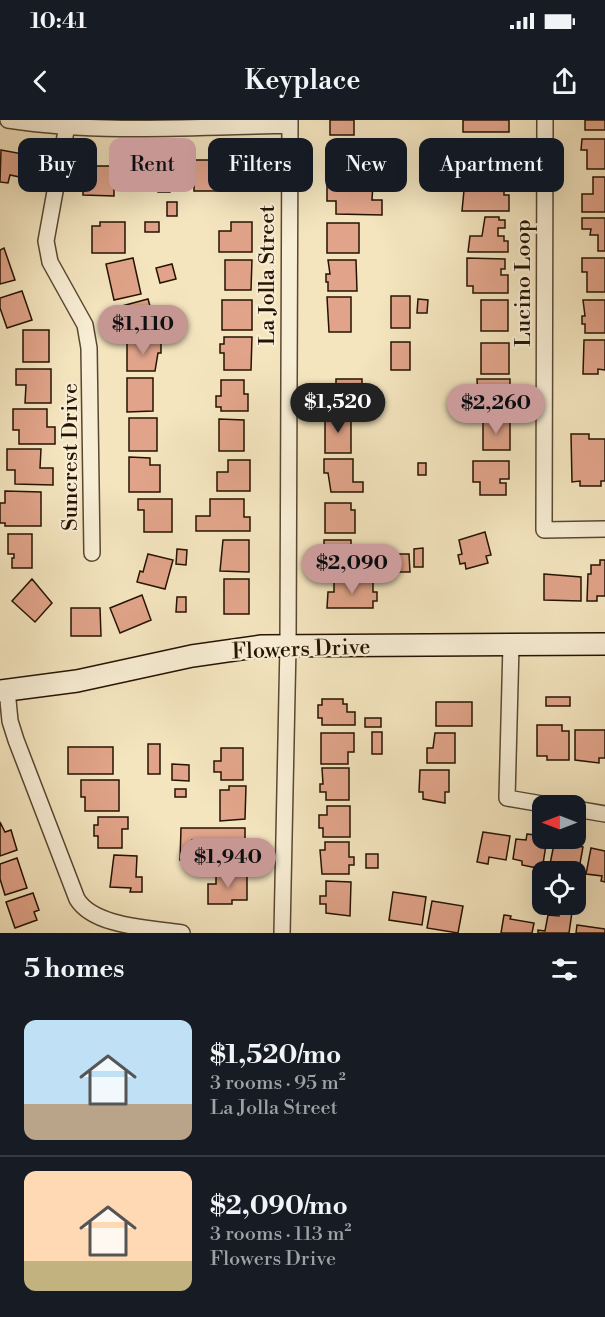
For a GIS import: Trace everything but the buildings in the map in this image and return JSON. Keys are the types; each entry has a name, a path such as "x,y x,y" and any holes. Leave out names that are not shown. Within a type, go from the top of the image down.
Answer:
{"street":[{"path":"8,120 68,124 290,123"},
{"name":"Lucino Loop","path":"545,120 544,530 605,529"},
{"name":"La Jolla Street","path":"282,933 288,645 290,123"},
{"name":"Suncrest Drive","path":"68,124 45,241 50,262 85,325 89,348 92,379 92,553"},
{"name":"Flowers Drive","path":"3,690 104,676 228,650 288,645 605,644"},
{"path":"511,645 507,798 532,802"},
{"path":"3,690 16,740 77,899 83,909 106,920 182,933"},
{"path":"586,811 605,814"}]}
